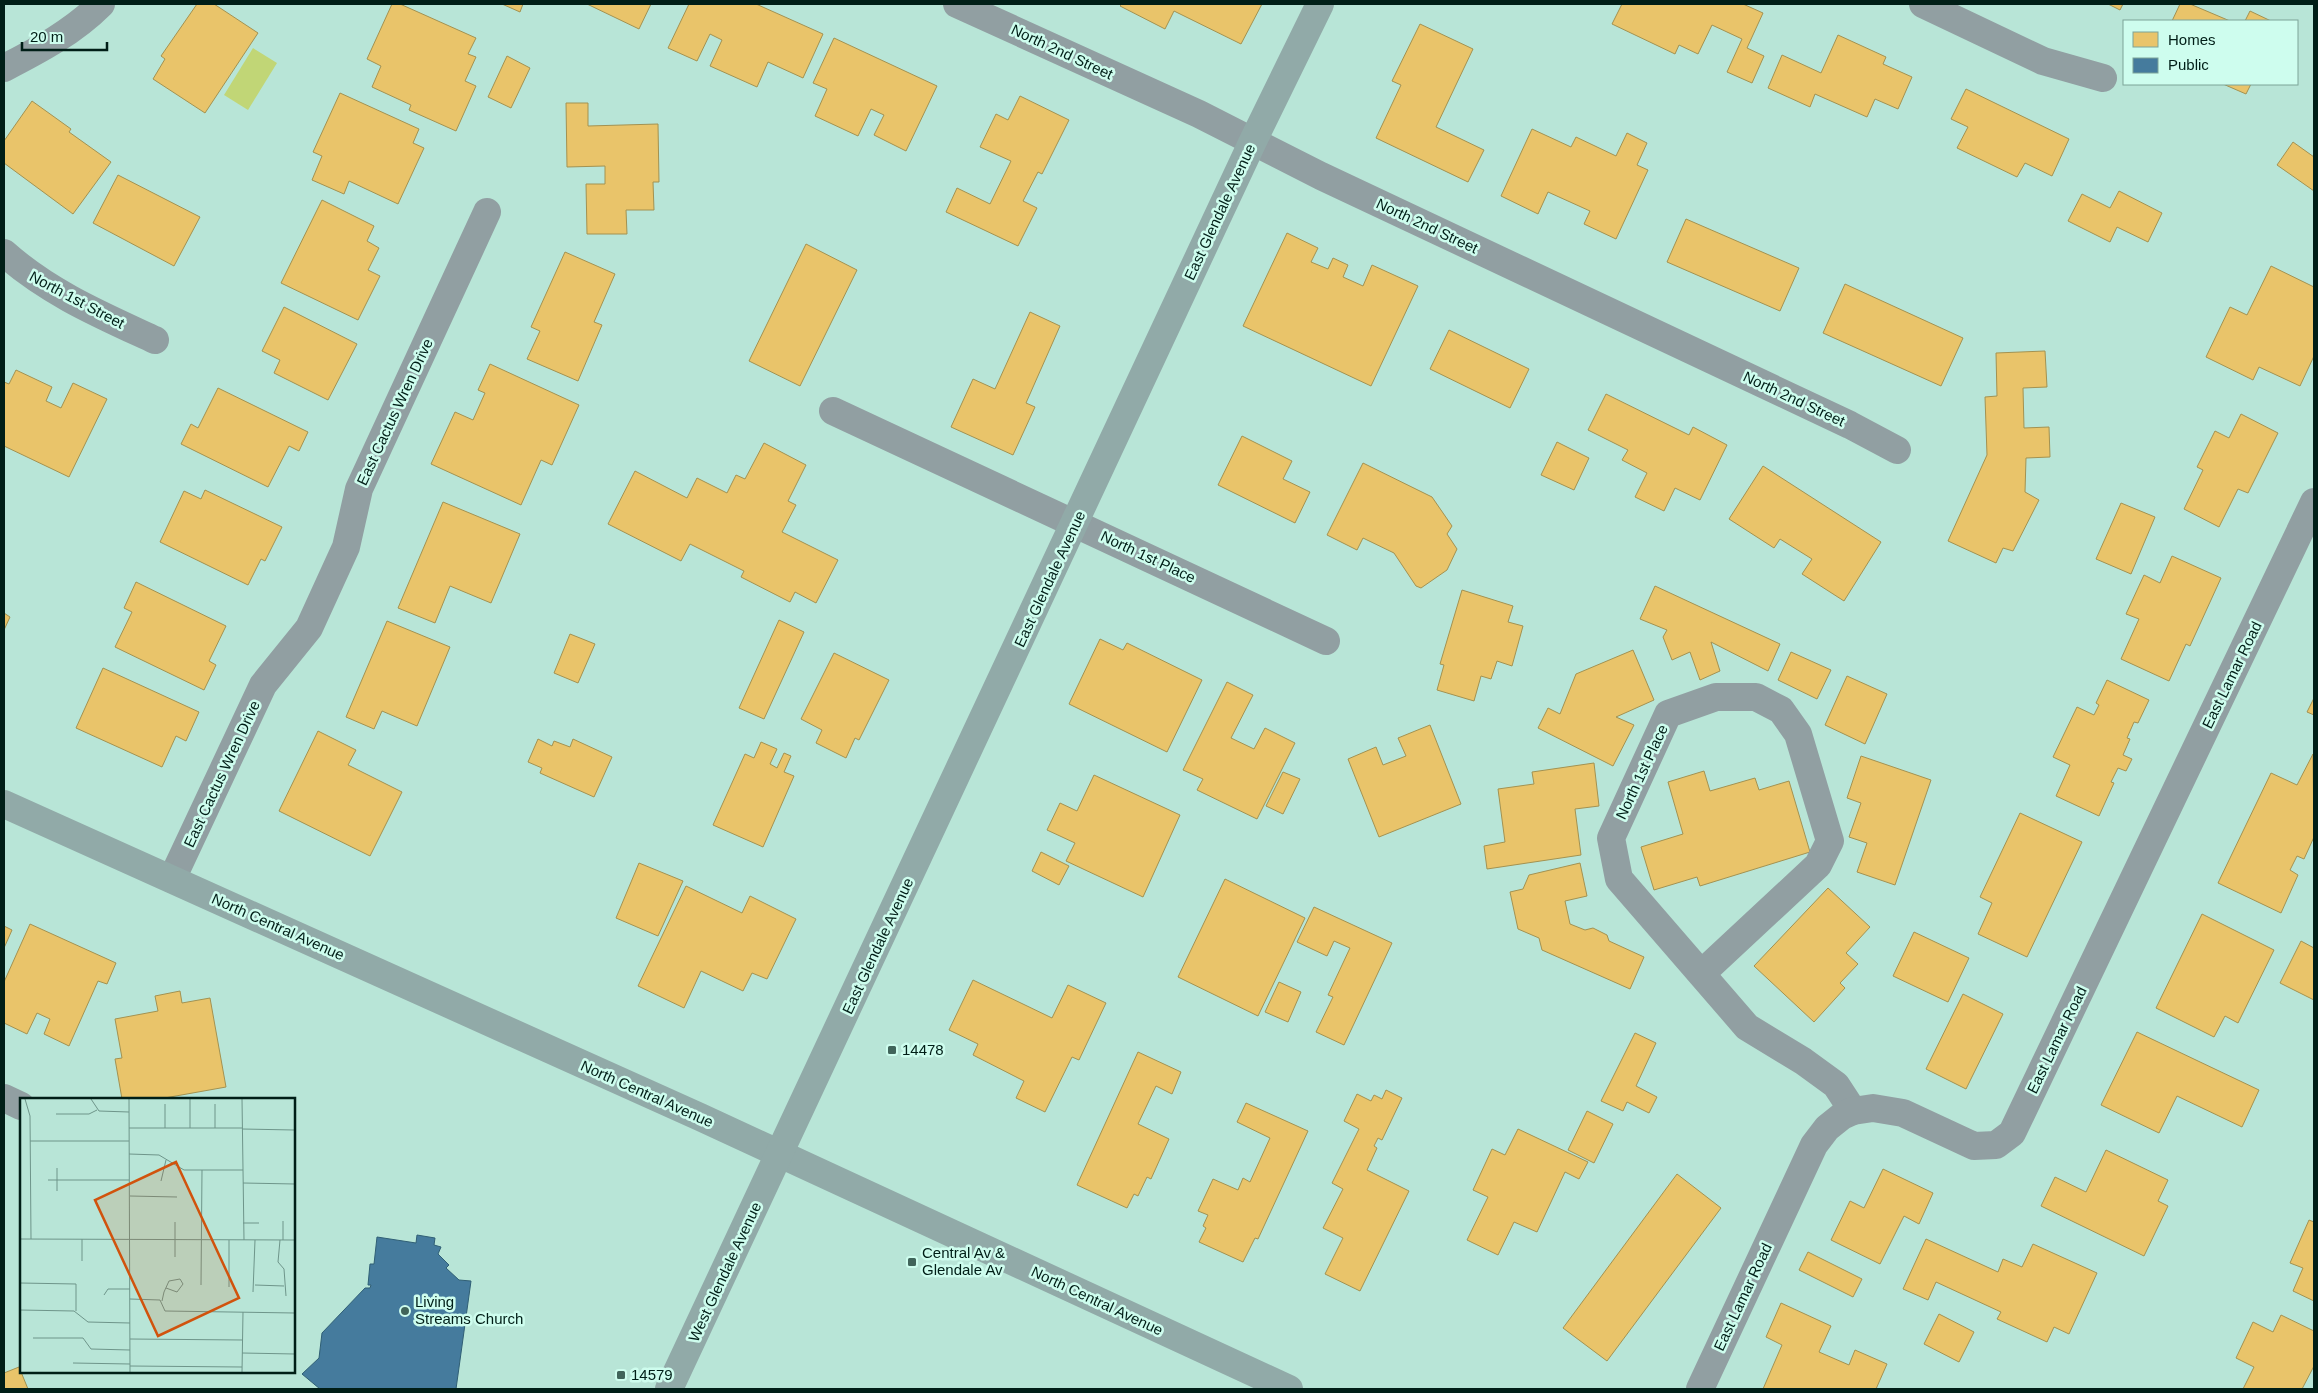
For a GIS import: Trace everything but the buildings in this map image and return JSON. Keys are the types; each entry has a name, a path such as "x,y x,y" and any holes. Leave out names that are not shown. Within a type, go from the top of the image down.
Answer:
{"main road":[{"name":"East Glendale Avenue","path":"780,1154 1253,141 1320,4"},
{"name":"North Central Avenue","path":"4,804 780,1154 1289,1389"},
{"name":"West Glendale Avenue","path":"669,1389 780,1154"}],"street":[{"path":"4,68 42,48 85,19 101,4"},
{"name":"North 2nd Street","path":"957,4 1253,141 1321,176 1850,425 1897,450"},
{"path":"1924,4 2043,62 2104,78"},
{"name":"East Cactus Wren Drive","path":"172,879 263,685 309,628 346,547 359,489 487,212"},
{"name":"North 1st Street","path":"4,253 30,276 86,308 155,340"},
{"name":"North 1st Place","path":"833,412 1076,523 1326,641"},
{"name":"East Lamar Road","path":"1700,1389 1814,1145 1830,1125 1853,1112 1873,1108 1895,1111 1977,1147 1996,1145 2012,1133 2314,502"},
{"name":"North 1st Place","path":"1701,974 1818,865 1830,841 1798,734 1781,710 1756,697 1716,697 1668,714 1611,838 1619,879 1701,974 1747,1027 1836,1085 1853,1112"},
{"path":"4,1098 20,1106"}],"shaded area":[{"path":"253,48 277,63 248,110 224,95"}],"place":[{"name":"14478","path":"892,1050"},
{"name":"Central Av & Glendale Av","path":"912,1262"},
{"name":"Living Streams Church","path":"405,1311"},
{"name":"14579","path":"621,1375"}]}
